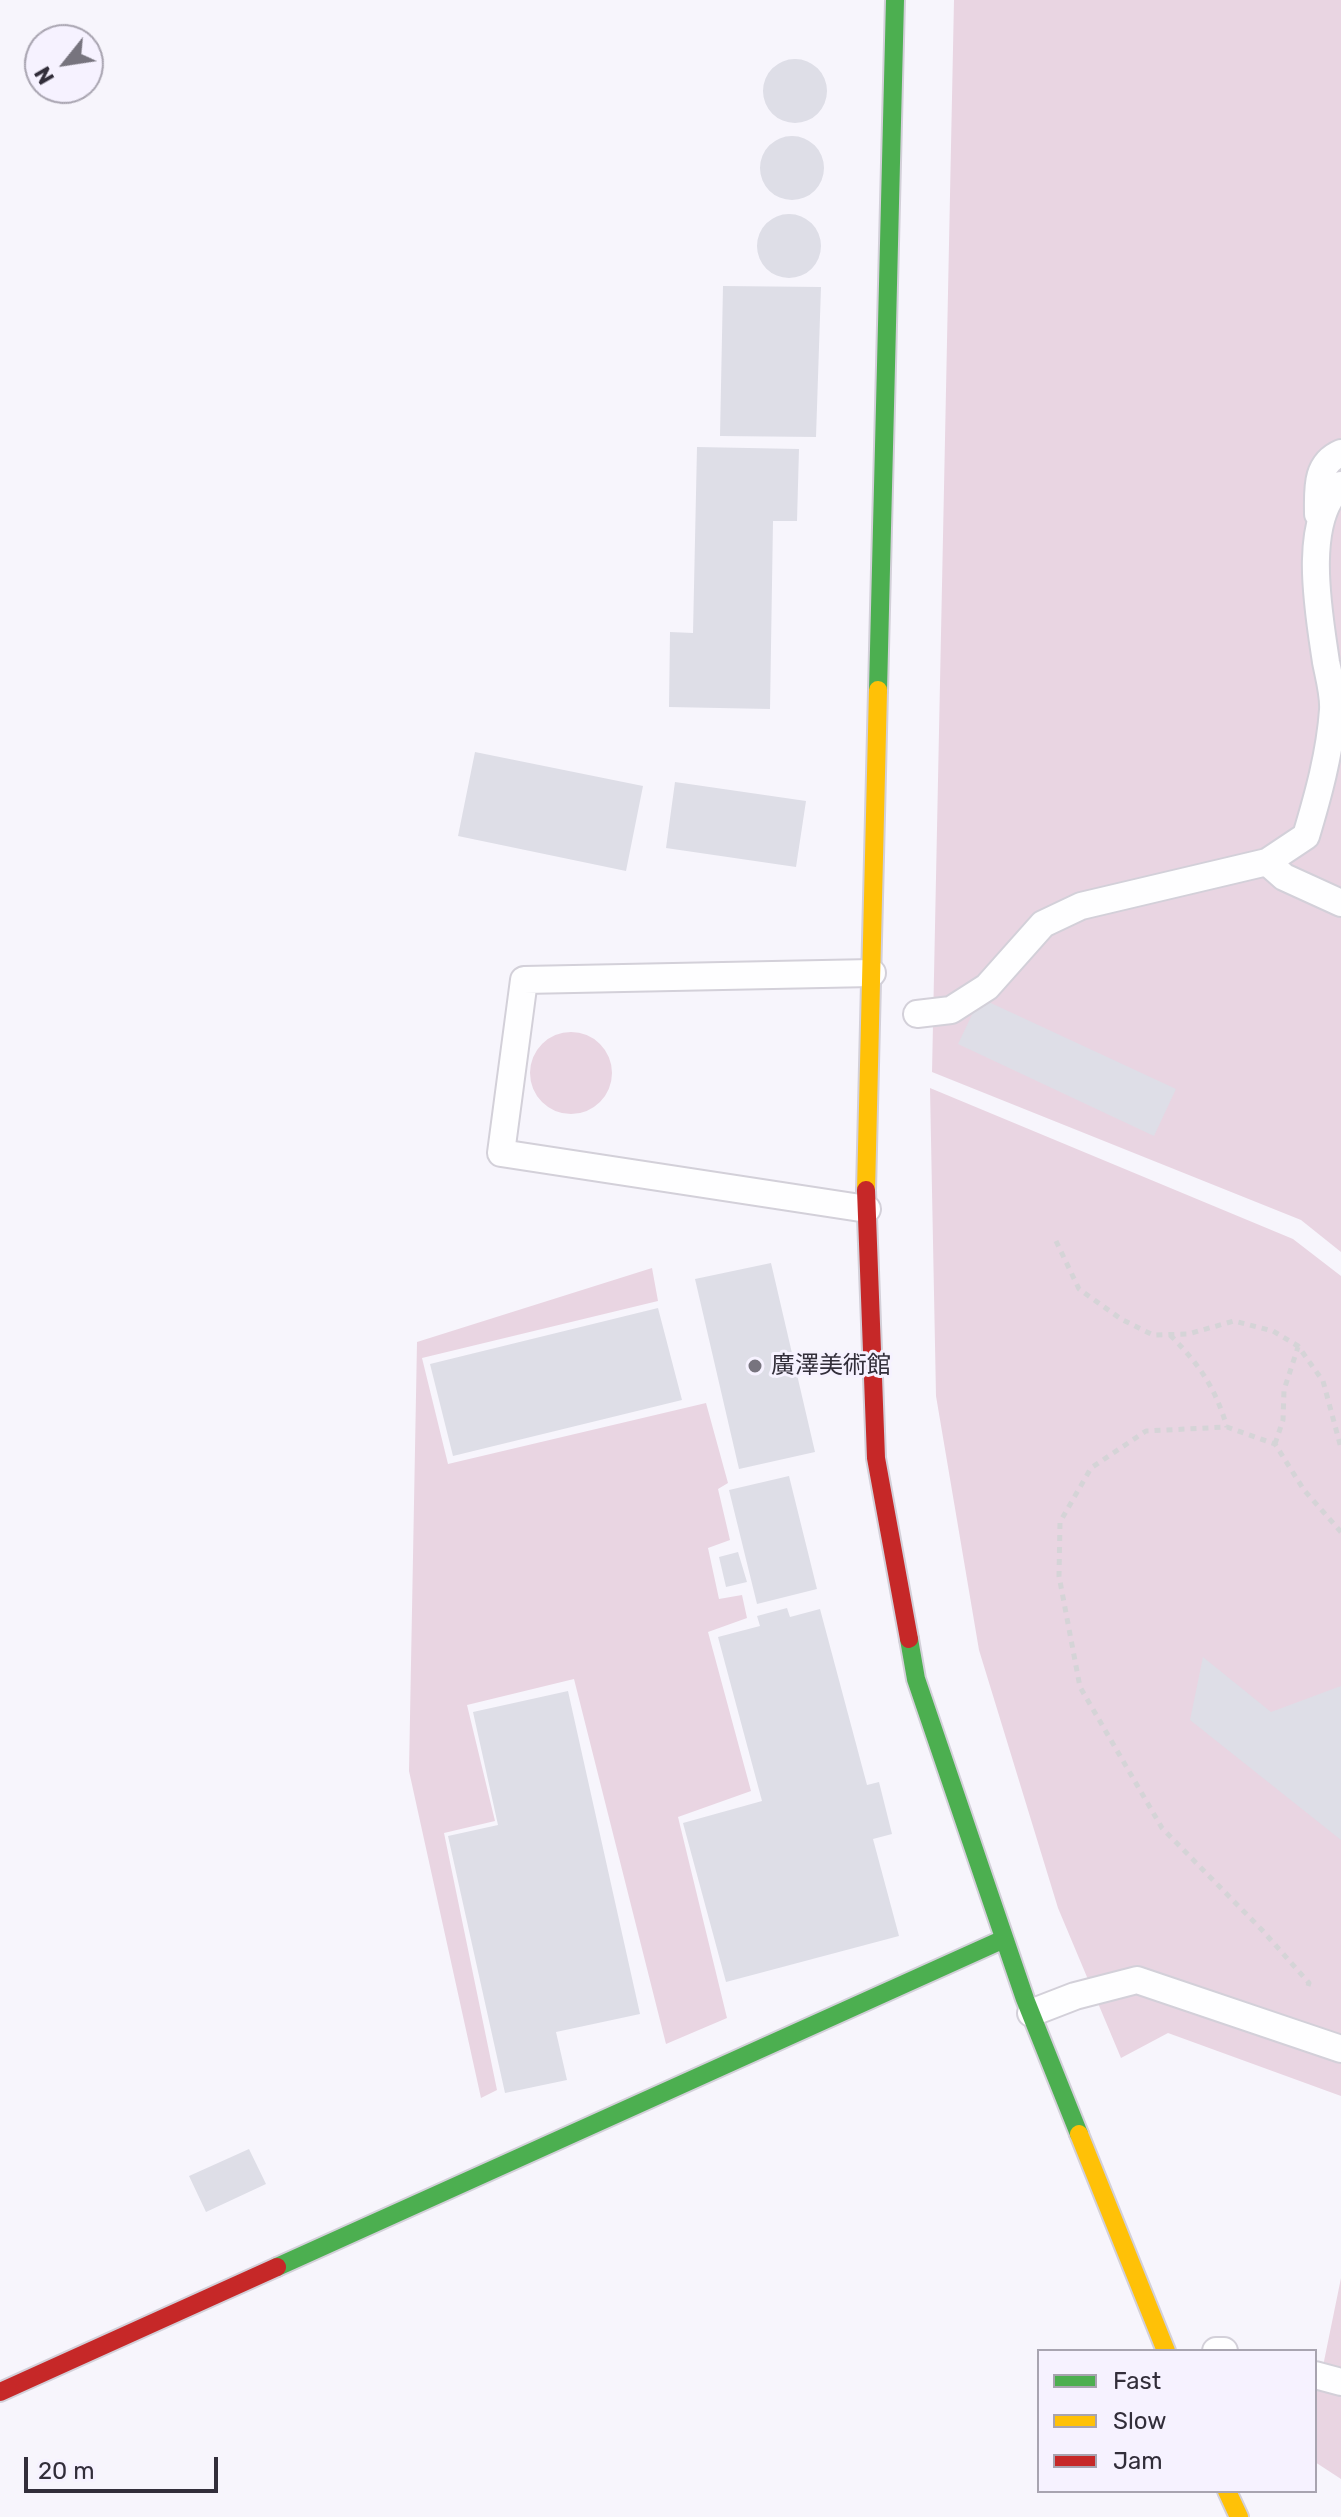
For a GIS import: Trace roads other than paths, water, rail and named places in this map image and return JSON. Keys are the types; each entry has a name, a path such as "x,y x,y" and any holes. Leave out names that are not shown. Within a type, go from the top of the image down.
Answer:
{"street":[{"path":"895,0 867,1209 876,1458 916,1679 1031,2013 1165,2349"},
{"path":"0,2392 1004,1939"},
{"path":"1228,2493 1239,2517"}],"lane":[{"path":"917,1014 951,1010 987,987 1043,924 1081,906 1267,862 1306,836 1321,787 1333,708 1318,611 1318,478 1331,458 1341,453"},
{"path":"1318,530 1329,496 1341,485"},
{"path":"1267,862 1284,877 1341,903"},
{"path":"867,1209 501,1153 524,980 872,973"},
{"path":"1031,2013 1075,1996 1137,1980 1341,2049"},
{"path":"1317,2376 1341,2382"}],"place":[{"name":"廣澤美術館","path":"755,1366"}]}
